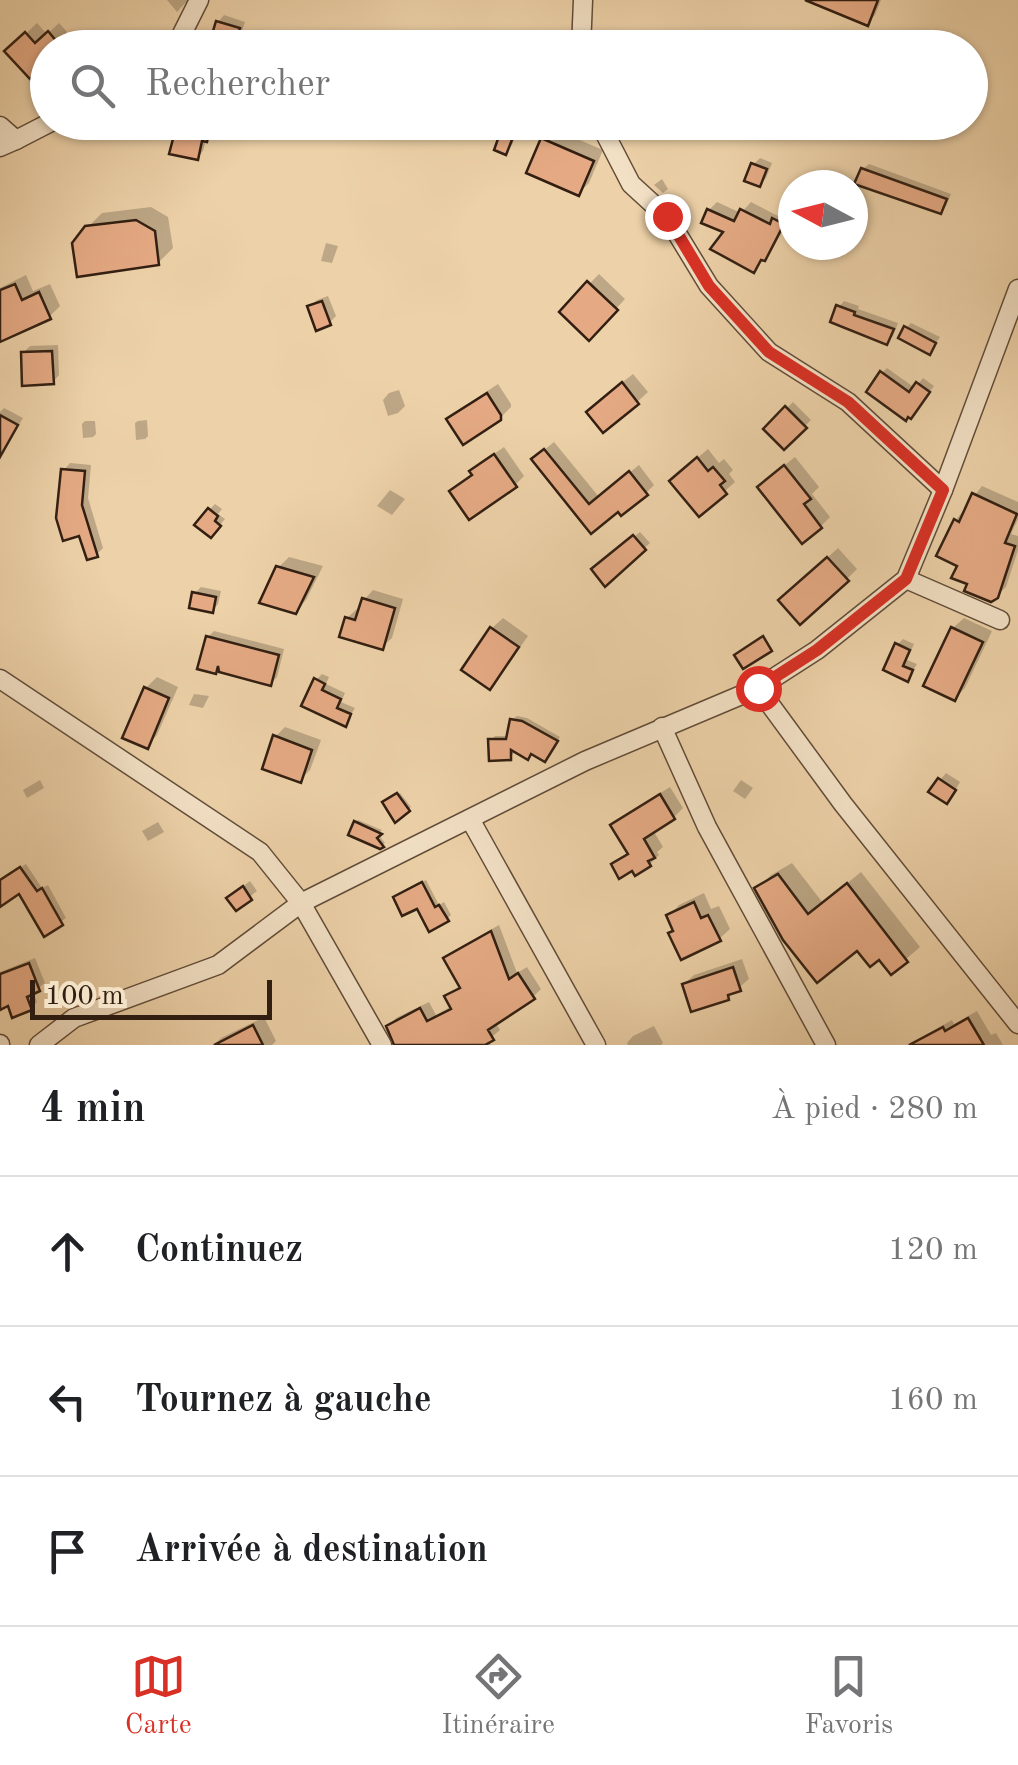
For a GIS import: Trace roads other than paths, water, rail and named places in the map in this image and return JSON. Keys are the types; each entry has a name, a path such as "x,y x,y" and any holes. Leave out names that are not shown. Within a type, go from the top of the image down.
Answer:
{"street":[{"path":"184,30 199,0"},
{"path":"582,30 583,0"},
{"path":"0,126 8,143"},
{"path":"608,140 631,184 667,216 709,286 769,352 848,402 943,490"},
{"path":"38,1045 74,1018 218,965 300,903 585,760 758,688 817,650 906,579 1018,289"},
{"path":"906,579 1000,620"},
{"path":"0,679 260,852 300,903 382,1045"},
{"path":"758,688 843,804 1018,1024"},
{"path":"662,727 707,827 826,1045"},
{"path":"470,819 596,1045"}]}
